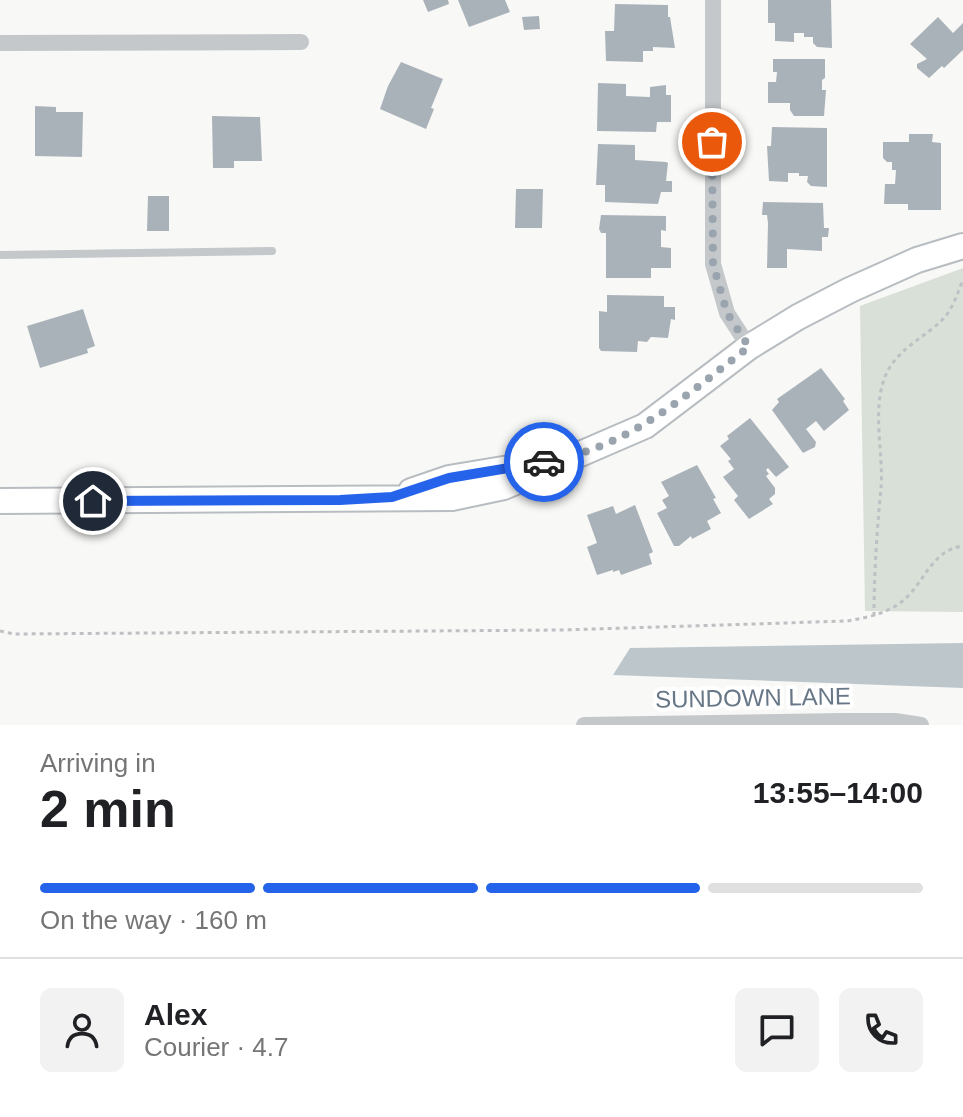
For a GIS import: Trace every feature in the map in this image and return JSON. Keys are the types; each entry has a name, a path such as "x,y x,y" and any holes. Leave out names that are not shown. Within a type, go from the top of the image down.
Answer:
{"street":[{"path":"713,0 713,264 727,313 749,347"},
{"path":"0,43 301,42"},
{"path":"0,501 340,500 392,497 449,478 573,458 645,426 749,347 798,317 917,260 963,246"},
{"name":"SUNDOWN LANE","path":"584,725 895,721 921,725"}],"lane":[{"path":"0,255 272,251"}],"path":[{"path":"874,616 884,381 890,367 906,349 947,315 963,280"},
{"path":"0,631 14,634 562,630 847,621 874,616 901,603 944,552 963,546"}],"shaded area":[{"path":"963,268 963,612 865,611 860,306"},
{"path":"963,643 963,688 613,675 630,648"}],"building":[{"path":"423,0 448,0 449,4 428,12"},
{"path":"458,0 505,0 510,12 469,27"},
{"path":"768,0 831,0 832,48 817,47 813,37 804,37 804,33 794,33 794,42 775,41 775,23 768,23"},
{"path":"615,4 668,5 675,48 653,47 653,51 643,51 643,62 606,61 605,31 614,31"},
{"path":"539,16 540,29 524,30 522,17"},
{"path":"938,17 953,33 963,23 963,50 929,78 917,68 917,64 927,59 910,44"},
{"path":"773,59 825,59 825,78 822,80 822,90 826,90 824,116 794,116 790,103 768,103 768,82 776,82"},
{"path":"401,62 443,79 426,129 380,109"},
{"path":"598,83 626,84 626,96 650,97 650,87 666,85 666,95 671,95 671,122 657,122 656,132 597,131"},
{"path":"35,106 56,107 56,112 83,112 82,157 35,156"},
{"path":"212,116 260,117 262,161 234,161 234,168 213,168"},
{"path":"772,127 827,128 827,187 811,186 807,182 808,176 799,176 799,173 788,173 788,182 769,181 767,146 771,146"},
{"path":"909,134 933,134 932,142 941,143 941,210 908,210 908,204 884,204 885,184 895,184 896,170 892,170 892,162 883,158 883,142 909,142"},
{"path":"598,144 635,145 635,160 668,163 666,181 672,181 672,192 661,192 658,204 605,202 605,185 596,185"},
{"path":"516,189 543,189 542,228 515,228"},
{"path":"148,196 169,196 169,231 147,231"},
{"path":"763,202 823,203 824,228 829,228 828,237 822,237 822,251 787,249 787,268 767,268 768,223 767,215 762,215"},
{"path":"601,215 666,216 666,231 661,230 661,247 671,248 671,268 651,268 651,278 606,278 606,233 601,233 599,229"},
{"path":"607,295 664,296 664,307 675,307 675,320 671,319 668,338 651,337 647,342 638,341 637,352 601,351 599,311 607,312"},
{"path":"83,309 95,346 87,349 88,353 40,368 27,326"},
{"path":"821,368 845,399 843,401 849,410 824,431 816,421 806,429 816,442 815,447 803,453 772,410 779,402 777,399"},
{"path":"750,418 789,467 776,477 768,468 766,470 769,474 766,476 775,488 775,494 769,499 773,504 749,519 734,500 738,496 723,477 734,469 728,461 731,459 720,446 729,439 727,436"},
{"path":"697,465 721,513 707,521 711,529 674,546 657,513 667,508 662,500 669,496 661,482"},
{"path":"635,505 653,552 649,554 652,564 621,575 619,570 613,570 597,575 587,547 597,543 587,515 613,506 616,514"}],"way so far":[{"path":"544,462 573,458 645,426 749,347 727,313 717,288 711,227 712,142"}],"route":[{"path":"93,501 392,497 449,478 544,462"}]}
